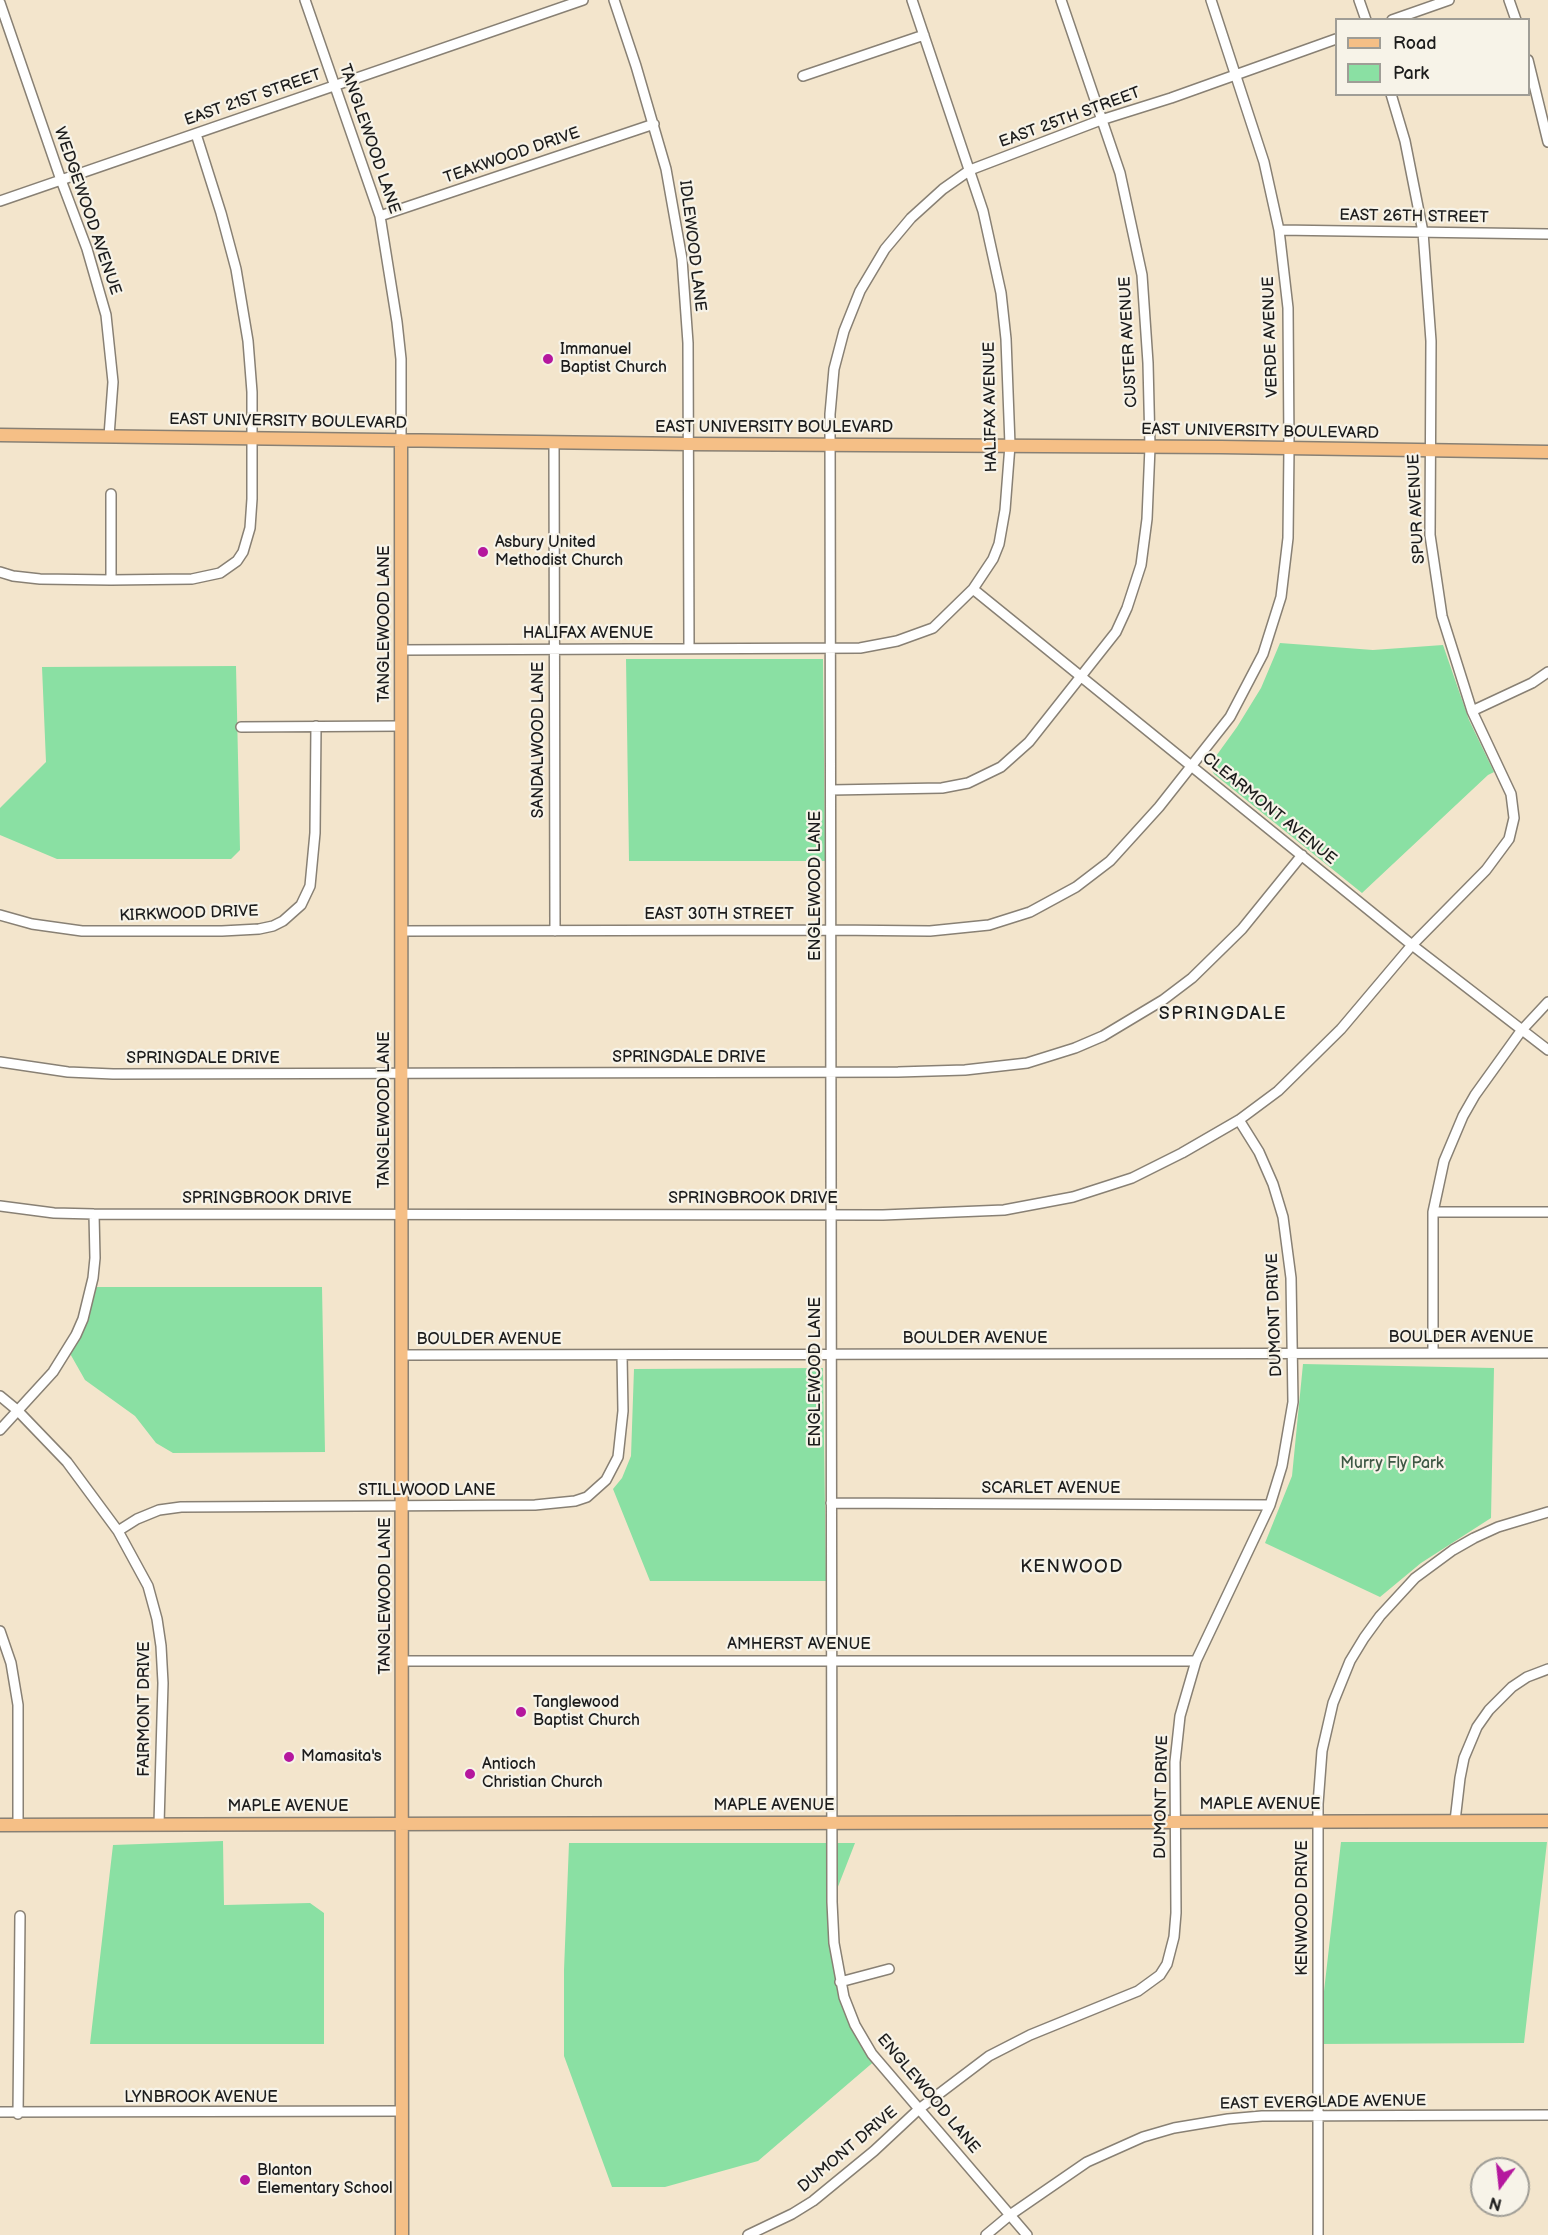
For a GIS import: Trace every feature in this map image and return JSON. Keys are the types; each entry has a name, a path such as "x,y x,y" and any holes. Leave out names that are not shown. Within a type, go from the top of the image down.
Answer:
{"main road":[{"name":"EAST UNIVERSITY BOULEVARD","path":"0,435 1548,452"},
{"name":"TANGLEWOOD LANE","path":"401,440 402,2235"},
{"name":"MAPLE AVENUE","path":"0,1825 1548,1821"}],"street":[{"name":"TANGLEWOOD LANE","path":"305,0 380,216 400,350 401,440"},
{"name":"EAST 21ST STREET","path":"0,201 583,0"},
{"name":"IDLEWOOD LANE","path":"614,0 666,169 682,259 688,343 689,648"},
{"name":"HALIFAX AVENUE","path":"401,650 860,648 888,643 933,628 985,574 999,544 1005,510 1010,446 1006,339 1001,293 992,246 970,170 912,0"},
{"name":"CUSTER AVENUE","path":"831,790 942,788 968,783 987,775 1008,761 1029,742 1116,632 1127,608 1141,565 1147,519 1150,447 1148,363 1142,275 1120,173 1061,0"},
{"name":"VERDE AVENUE","path":"1192,766 1230,717 1263,654 1281,597 1288,538 1288,308 1279,230 1264,162 1210,0"},
{"path":"1359,0 1365,18"},
{"path":"1398,18 1449,0"},
{"path":"1509,0 1515,18"},
{"name":"WEDGEWOOD AVENUE","path":"0,3 87,249 106,315 112,382 109,436"},
{"path":"803,76 924,35"},
{"name":"EAST 25TH STREET","path":"831,444 830,414 834,369 844,331 860,291 885,249 911,218 943,189 970,170 1101,120 1171,98 1335,39"},
{"path":"1530,68 1548,142"},
{"name":"SPUR AVENUE","path":"1392,96 1405,141 1423,232 1431,341 1430,535 1443,616 1472,711 1511,794 1514,808 1513,828 1501,853 1412,945"},
{"name":"TEAKWOOD DRIVE","path":"380,216 654,124"},
{"path":"0,572 40,579 192,579 220,573 237,561 243,552 250,528 252,438 249,351 242,299 221,213 196,134"},
{"name":"EAST 26TH STREET","path":"1279,230 1548,234"},
{"name":"SANDALWOOD LANE","path":"554,442 555,931"},
{"name":"ENGLEWOOD LANE","path":"831,444 831,1823 834,1943 840,1982 855,2025 872,2054 1027,2235"},
{"path":"111,494 111,580"},
{"name":"CLEARMONT AVENUE","path":"973,589 1412,945 1548,1050"},
{"path":"1472,711 1516,691 1548,672"},
{"name":"KIRKWOOD DRIVE","path":"0,915 54,928 93,931 222,931 259,929 284,921 301,905 310,886 315,833 316,726"},
{"path":"241,727 401,726"},
{"name":"EAST 30TH STREET","path":"401,931 831,930 887,932 960,929 999,922 1030,912 1076,887 1110,861 1146,823 1192,766"},
{"name":"SPRINGDALE DRIVE","path":"0,1062 68,1072 102,1074 831,1072 994,1067 1053,1056 1103,1036 1163,1000 1215,957 1268,898 1302,855"},
{"name":"SPRINGBROOK DRIVE","path":"0,1206 54,1213 94,1214 958,1214 1032,1206 1073,1197 1132,1178 1182,1153 1239,1120 1278,1091 1307,1064 1347,1022 1412,945"},
{"path":"1433,1353 1433,1212 1444,1161 1463,1116 1475,1095 1521,1031 1548,1002"},
{"name":"DUMONT DRIVE","path":"748,2235 813,2201 874,2151 919,2109 968,2071 1004,2047 1138,1991 1160,1975 1167,1964 1174,1937 1175,1762 1180,1716 1196,1661 1270,1505 1282,1466 1293,1402 1291,1278 1282,1217 1273,1185 1259,1152 1239,1120"},
{"path":"1433,1212 1548,1212"},
{"path":"0,1430 53,1372 83,1319 93,1278 94,1214"},
{"name":"BOULDER AVENUE","path":"402,1355 1548,1353"},
{"name":"STILLWOOD LANE","path":"118,1531 137,1519 159,1510 181,1507 535,1505 564,1504 587,1497 606,1480 618,1456 622,1411 622,1355"},
{"name":"FAIRMONT DRIVE","path":"0,1396 17,1410 67,1462 118,1531 148,1586 158,1619 163,1683 159,1824"},
{"name":"SCARLET AVENUE","path":"831,1503 1270,1505"},
{"name":"KENWOOD DRIVE","path":"1318,2235 1318,1822 1322,1751 1333,1703 1350,1661 1374,1624 1415,1578 1453,1550 1498,1527 1548,1512"},
{"path":"0,1631 11,1663 18,1705 18,1824"},
{"name":"AMHERST AVENUE","path":"402,1661 1196,1661"},
{"path":"1455,1821 1464,1758 1477,1727 1489,1710 1512,1687 1527,1677 1548,1669"},
{"path":"18,2114 20,1916"},
{"path":"840,1982 889,1970"},
{"name":"LYNBROOK AVENUE","path":"0,2112 18,2114 402,2111"},
{"name":"EAST EVERGLADE AVENUE","path":"986,2235 1010,2215 1087,2162 1143,2137 1174,2128 1228,2119 1318,2116 1548,2115"}],"green space":[{"path":"1280,643 1373,650 1443,645 1469,720 1494,772 1488,775 1362,893 1214,774 1211,768 1211,763 1261,688"},
{"path":"626,659 823,659 825,861 629,861"},
{"path":"236,666 240,850 231,859 57,859 0,835 0,808 46,762 42,667"},
{"path":"92,1287 322,1287 325,1452 173,1453 156,1443 135,1416 85,1380 68,1350"},
{"name":"Murry Fly Park","path":"1303,1364 1494,1368 1491,1518 1421,1563 1380,1597 1265,1543 1292,1476"},
{"path":"823,1368 826,1581 650,1581 613,1489 622,1478 631,1456 634,1369"},
{"path":"223,1841 224,1905 310,1903 324,1913 324,2044 90,2044 113,1845"},
{"path":"1341,1842 1547,1842 1524,2043 1318,2044"},
{"path":"569,1843 855,1843 832,1902 844,1997 877,2059 758,2161 665,2187 612,2187 564,2056 564,1970"}],"place":[{"name":"Immanuel Baptist Church","path":"548,359"},
{"name":"Asbury United Methodist Church","path":"483,552"},
{"name":"Tanglewood Baptist Church","path":"521,1712"},
{"name":"Mamasita's","path":"289,1757"},
{"name":"Antioch Christian Church","path":"470,1774"},
{"name":"Blanton Elementary School","path":"245,2180"}],"district":[{"name":"SPRINGDALE","path":"1223,1014"},
{"name":"KENWOOD","path":"1072,1567"}]}
